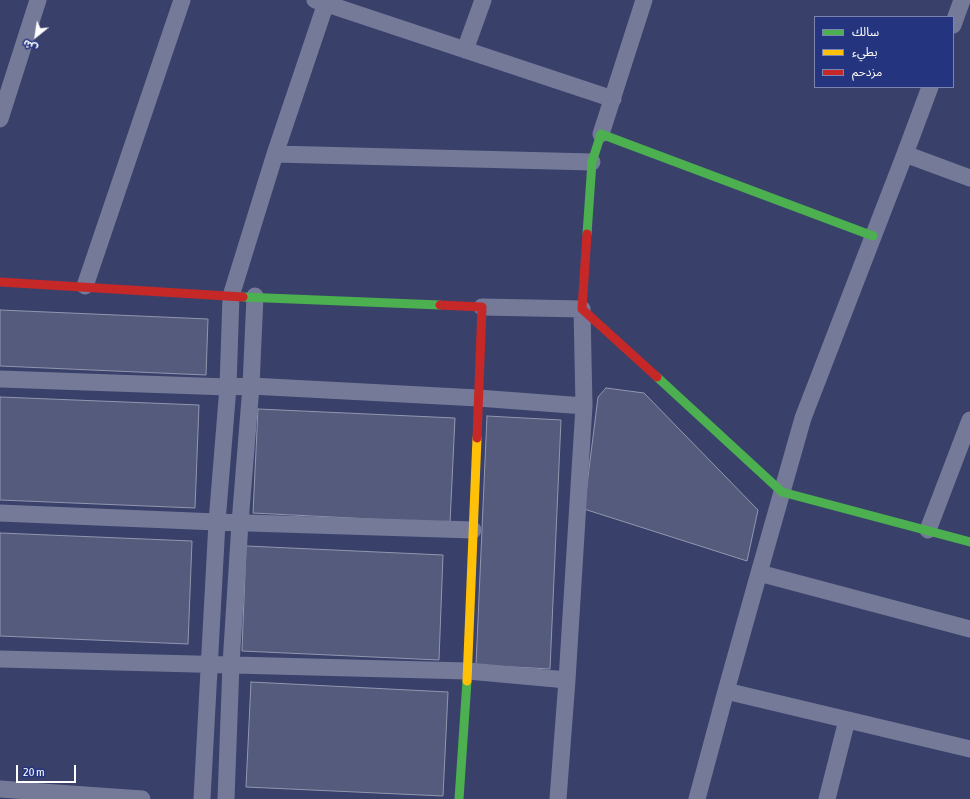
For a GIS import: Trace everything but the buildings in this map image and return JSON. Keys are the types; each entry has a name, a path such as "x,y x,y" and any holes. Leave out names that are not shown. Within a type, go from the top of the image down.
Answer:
{"street":[{"path":"0,119 38,0"},
{"path":"84,286 182,0"},
{"path":"465,50 483,0"},
{"path":"558,799 584,406 582,309 592,162 644,0"},
{"path":"954,22 962,0"},
{"path":"202,799 216,522 228,387 231,296 322,1 613,99"},
{"path":"697,799 803,418 930,88"},
{"path":"601,134 873,236"},
{"path":"275,154 592,162"},
{"path":"905,154 970,178"},
{"path":"0,282 231,296 482,307 582,309 782,492 970,542"},
{"path":"226,799 231,664 251,386 255,296"},
{"path":"459,799 468,671 482,307"},
{"path":"0,379 228,387 251,386 478,398 584,406"},
{"path":"928,530 970,420"},
{"path":"0,513 240,523 473,530"},
{"path":"759,573 970,629"},
{"path":"0,659 468,671 567,680"},
{"path":"726,691 970,749"},
{"path":"827,799 847,720"},
{"path":"0,789 142,799"}],"traffic: fast":[{"path":"587,234 592,162 601,134 873,236"},
{"path":"243,297 440,305"},
{"path":"657,377 782,492 970,542"},
{"path":"459,799 467,681"}],"traffic: slow":[{"path":"467,681 477,438"}],"traffic: jam":[{"path":"587,234 582,309 657,377"},
{"path":"0,282 243,297"},
{"path":"440,305 482,307 477,438"}]}
